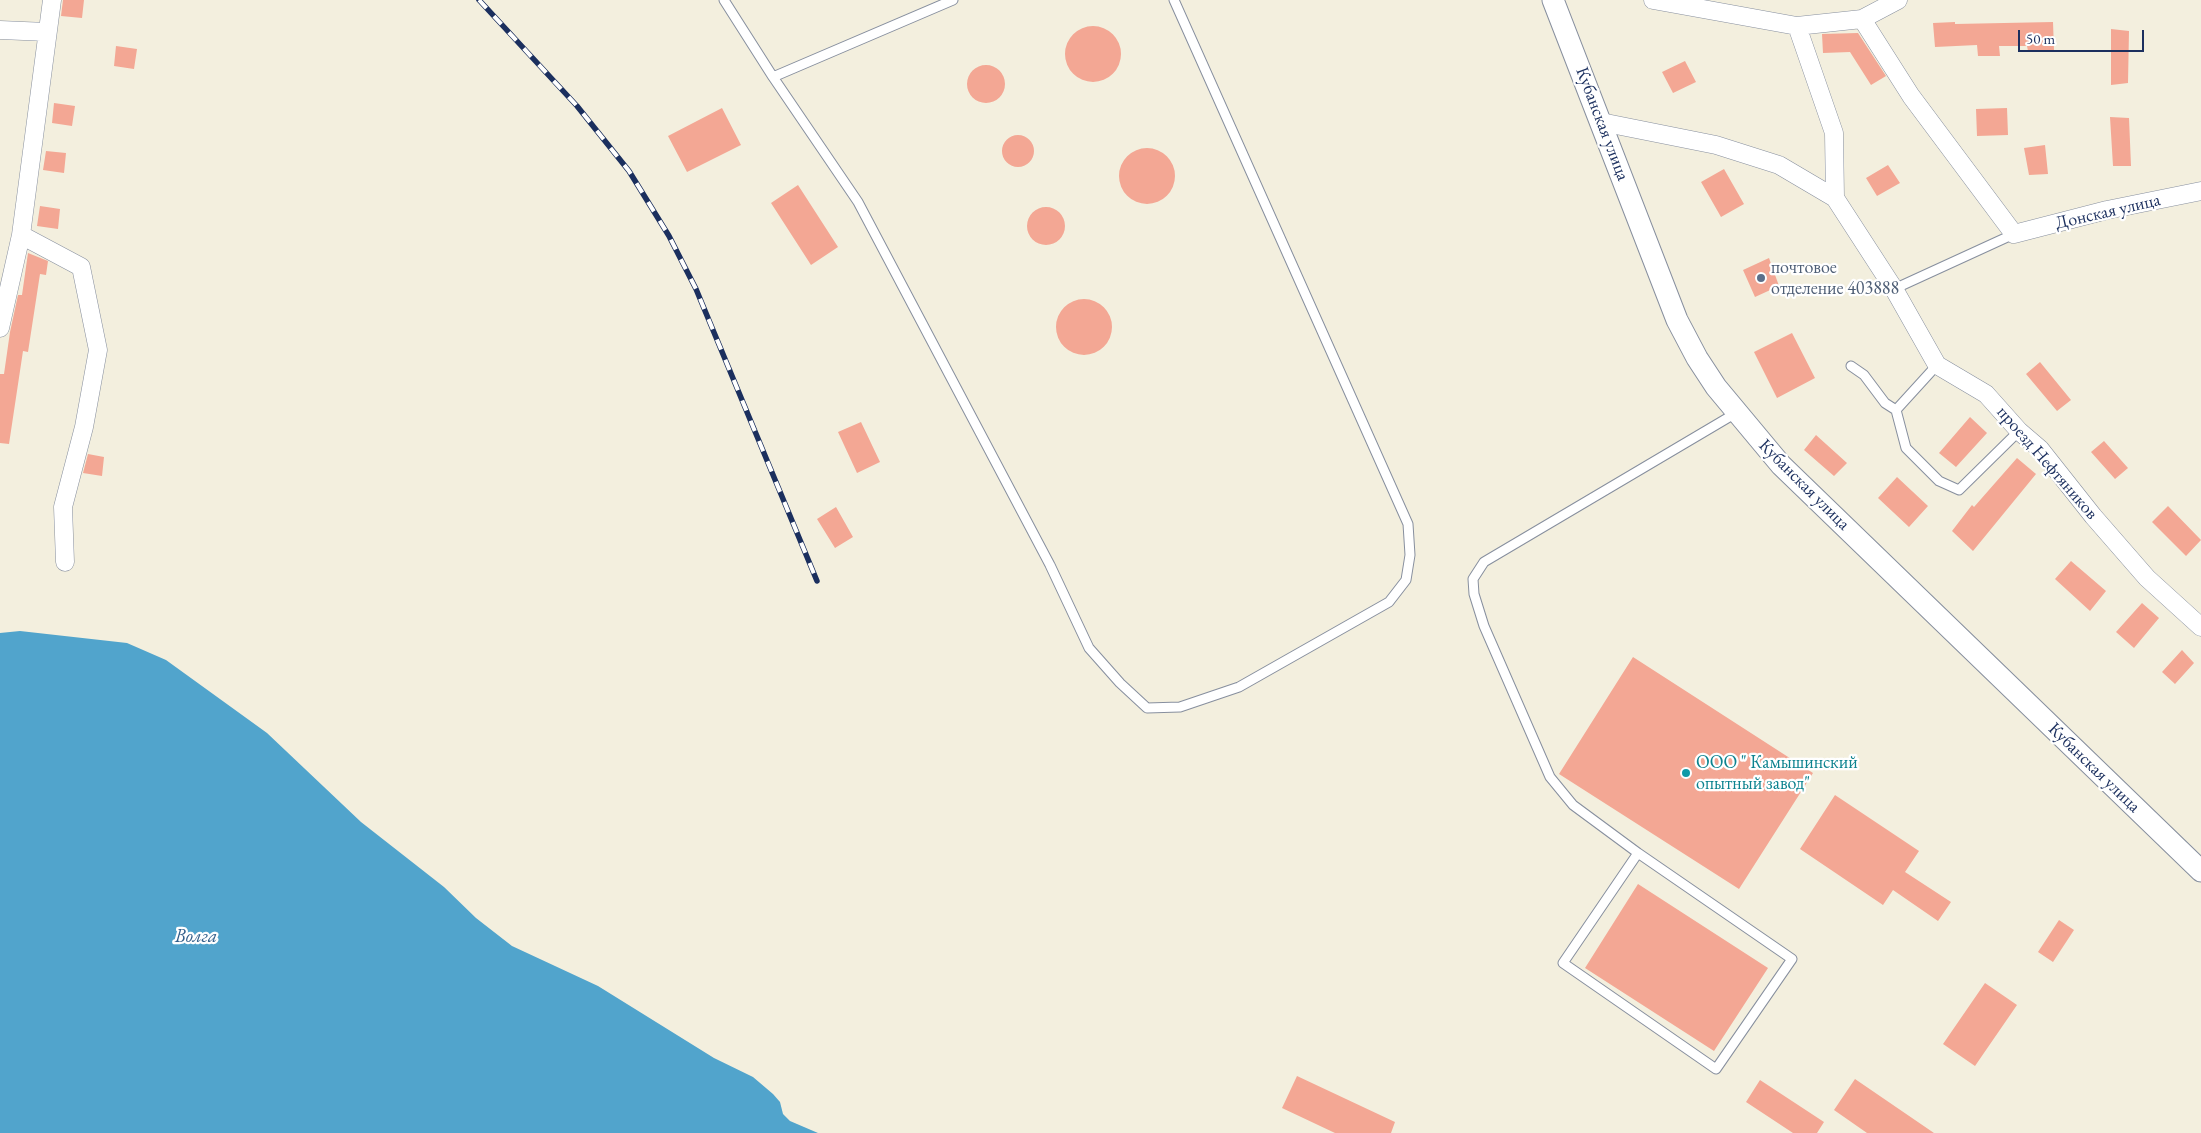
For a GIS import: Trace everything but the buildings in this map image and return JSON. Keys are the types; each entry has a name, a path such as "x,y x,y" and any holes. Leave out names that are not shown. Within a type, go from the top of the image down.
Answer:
{"street":[{"path":"0,328 21,235 52,0"},
{"name":"Кубанская улица","path":"1553,0 1677,320 1697,358 1736,413 1781,465 2201,871"},
{"path":"1653,0 1797,26 1862,19 1898,0"},
{"path":"1862,19 1911,96 2014,234"},
{"path":"1797,26 1834,133 1835,198"},
{"path":"0,30 47,32"},
{"name":"проезд Нефтяников","path":"1601,122 1716,145 1779,165 1835,198 1894,289 1937,365 1986,394 2019,431 2040,449 2147,578 2201,627"},
{"name":"Донская улица","path":"2014,234 2106,210 2201,191"},
{"path":"21,235 80,267 98,350 84,427 63,507 65,562"}],"lane":[{"path":"724,0 773,77 858,202 1050,565 1089,648 1120,683 1147,708 1180,707 1239,687 1389,602 1406,580 1410,555 1408,524 1174,0"},
{"path":"773,77 953,0"},
{"path":"1894,289 2014,234"},
{"path":"1896,410 1937,365"},
{"path":"1850,366 1864,375 1886,403 1896,410 1906,448 1939,481 1959,490 2019,431"},
{"path":"1638,853 1563,963 1716,1069 1792,960 1638,853 1573,805 1550,777 1484,626 1474,594 1473,579 1484,562 1736,413"}],"water":[{"name":"Волга","path":"20,631 127,643 166,660 267,733 361,822 444,887 476,918 512,946 598,986 714,1058 753,1077 780,1102 783,1114 790,1121 818,1133 0,1133 0,633"}],"railway":[{"path":"479,0 577,106 629,171 669,236 696,289 817,581"}],"place":[{"name":"почтовое отделение 403888","path":"1761,278"},
{"name":"ООО \" Камышинский опытный завод\"","path":"1686,773"}]}
